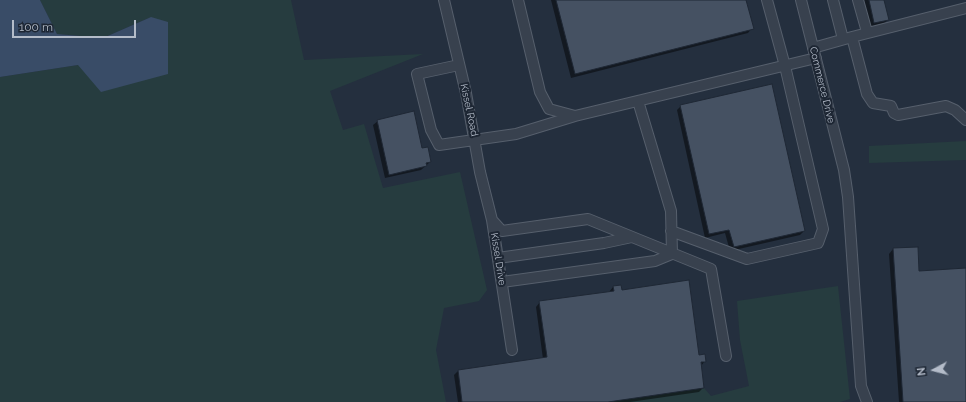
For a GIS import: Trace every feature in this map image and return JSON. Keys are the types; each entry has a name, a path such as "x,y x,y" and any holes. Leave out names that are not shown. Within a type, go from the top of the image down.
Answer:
{"street":[{"name":"Kissel Road","path":"444,0 492,220"},
{"path":"518,0 540,92 549,109 575,116"},
{"path":"671,231 747,259 818,243 823,229 785,66 767,0"},
{"name":"Commerce Drive","path":"801,0 844,170 848,197 861,386 867,402"},
{"path":"832,0 867,94 873,103 890,106 894,113 898,116 946,106 955,110 966,120"},
{"path":"858,0 867,32"},
{"path":"459,65 417,74 431,130 439,145 475,141 523,132 575,116 785,66 847,38 966,8"},
{"path":"638,101 670,211 672,254"},
{"path":"492,220 502,231 588,219 711,270 726,356"},
{"name":"Kissel Drive","path":"492,220 512,350"},
{"path":"498,258 604,243 632,237"},
{"path":"502,282 655,261 672,254"}],"green space":[{"path":"40,0 291,0 304,60 423,54 330,91 343,130 364,124 383,188 460,172 487,290 479,301 444,308 436,350 446,402 0,402 0,77 78,65 151,17 103,38 57,34"},
{"path":"966,141 966,160 869,163 869,146"},
{"path":"838,286 850,399 840,402 608,402 704,388 711,396 749,386 740,340 737,301"}],"water":[{"path":"0,0 40,0 57,34 103,38 151,17 168,22 168,74 101,92 78,65 0,77"}],"building":[{"path":"556,0 746,0 754,29 575,74"},
{"path":"869,0 884,0 889,20 874,23"},
{"path":"772,84 805,231 734,247 729,230 709,234 680,105"},
{"path":"414,111 422,148 428,147 431,162 426,163 427,166 389,175 377,120"},
{"path":"918,247 919,271 966,268 966,402 903,402 893,248"},
{"path":"689,280 699,355 705,354 706,362 701,362 704,388 608,402 462,402 458,370 547,357 539,301 614,291 613,286 621,285 622,290"}]}
